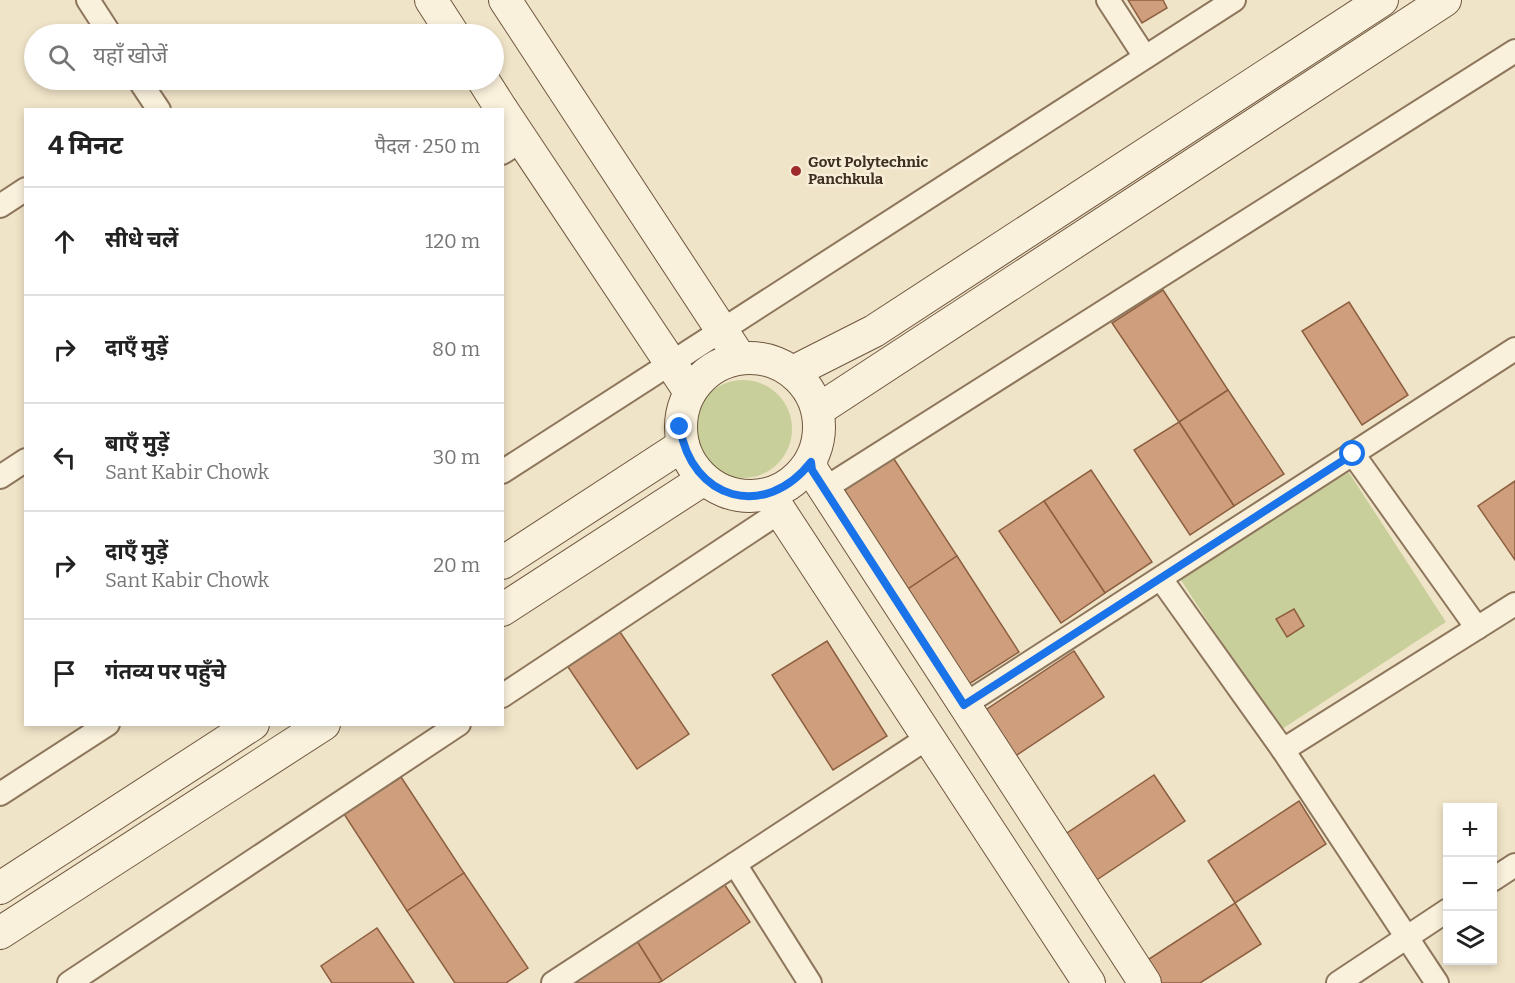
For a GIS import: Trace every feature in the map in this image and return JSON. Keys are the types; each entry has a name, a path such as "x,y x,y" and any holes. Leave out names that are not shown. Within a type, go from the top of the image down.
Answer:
{"street":[{"path":"88,0 104,24"},
{"path":"430,0 446,24"},
{"path":"505,0 740,358"},
{"path":"1108,0 1145,57"},
{"path":"504,471 1234,0"},
{"path":"793,372 874,331 1382,0"},
{"path":"818,410 1445,0"},
{"path":"504,695 775,503 786,487 800,476 818,476 1515,51"},
{"path":"144,90 153,107"},
{"path":"489,90 501,108"},
{"path":"504,117 513,147 690,392"},
{"path":"0,206 24,190"},
{"path":"964,705 1515,349"},
{"path":"1089,983 775,503 724,492 704,479 691,464 683,445 680,427 683,409 690,392 711,370 740,358 768,360 793,372 809,388 818,410 820,428 818,476 964,705 1146,983"},
{"path":"504,562 683,445"},
{"path":"1353,454 1477,628"},
{"path":"0,477 24,461"},
{"path":"504,609 704,479"},
{"path":"1161,579 1283,750 1437,983"},
{"path":"1283,750 1515,604"},
{"path":"0,794 105,726"},
{"path":"0,888 250,726"},
{"path":"0,933 321,726"},
{"path":"70,983 456,726"},
{"path":"553,983 929,737"},
{"path":"735,864 810,983"},
{"path":"1497,877 1515,865"},
{"path":"1338,983 1446,911"}],"green space":[{"path":"743,380 762,384 778,394 788,410 792,429 788,448 778,464 762,474 743,478 724,474 708,464 698,448 694,429 698,410 708,394 724,384"},
{"path":"1346,468 1446,622 1279,731 1179,577"}],"building":[{"path":"1128,0 1163,0 1167,8 1142,23"},
{"path":"1163,290 1228,390 1179,422 1112,323"},
{"path":"1349,302 1408,395 1362,425 1302,331"},
{"path":"1228,390 1284,474 1234,506 1179,422"},
{"path":"1179,422 1234,506 1190,535 1134,450"},
{"path":"892,456 957,556 908,589 843,488"},
{"path":"1091,470 1152,562 1105,593 1044,501"},
{"path":"1515,481 1515,560 1478,506"},
{"path":"1044,501 1105,593 1061,623 999,531"},
{"path":"957,556 1019,652 969,684 908,589"},
{"path":"1294,609 1304,626 1287,637 1276,619"},
{"path":"620,632 689,734 637,769 568,667"},
{"path":"827,641 887,736 833,770 772,675"},
{"path":"1074,651 1104,697 1011,759 981,713"},
{"path":"1154,775 1185,821 1089,885 1058,839"},
{"path":"401,777 464,873 407,911 344,814"},
{"path":"1299,801 1326,844 1235,903 1208,861"},
{"path":"464,873 528,968 506,983 455,983 407,911"},
{"path":"722,881 750,922 662,981 635,938"},
{"path":"1235,903 1261,944 1200,983 1160,983 1146,961"},
{"path":"377,928 414,983 332,983 321,966"},
{"path":"635,938 662,981 658,983 567,983"}],"place":[{"name":"Govt Polytechnic Panchkula","path":"796,171"}],"route":[{"path":"680,427 683,445 691,464 704,479 724,492 746,497 770,494 786,487 800,476 811,462 812,470 964,705 1353,454"}]}
